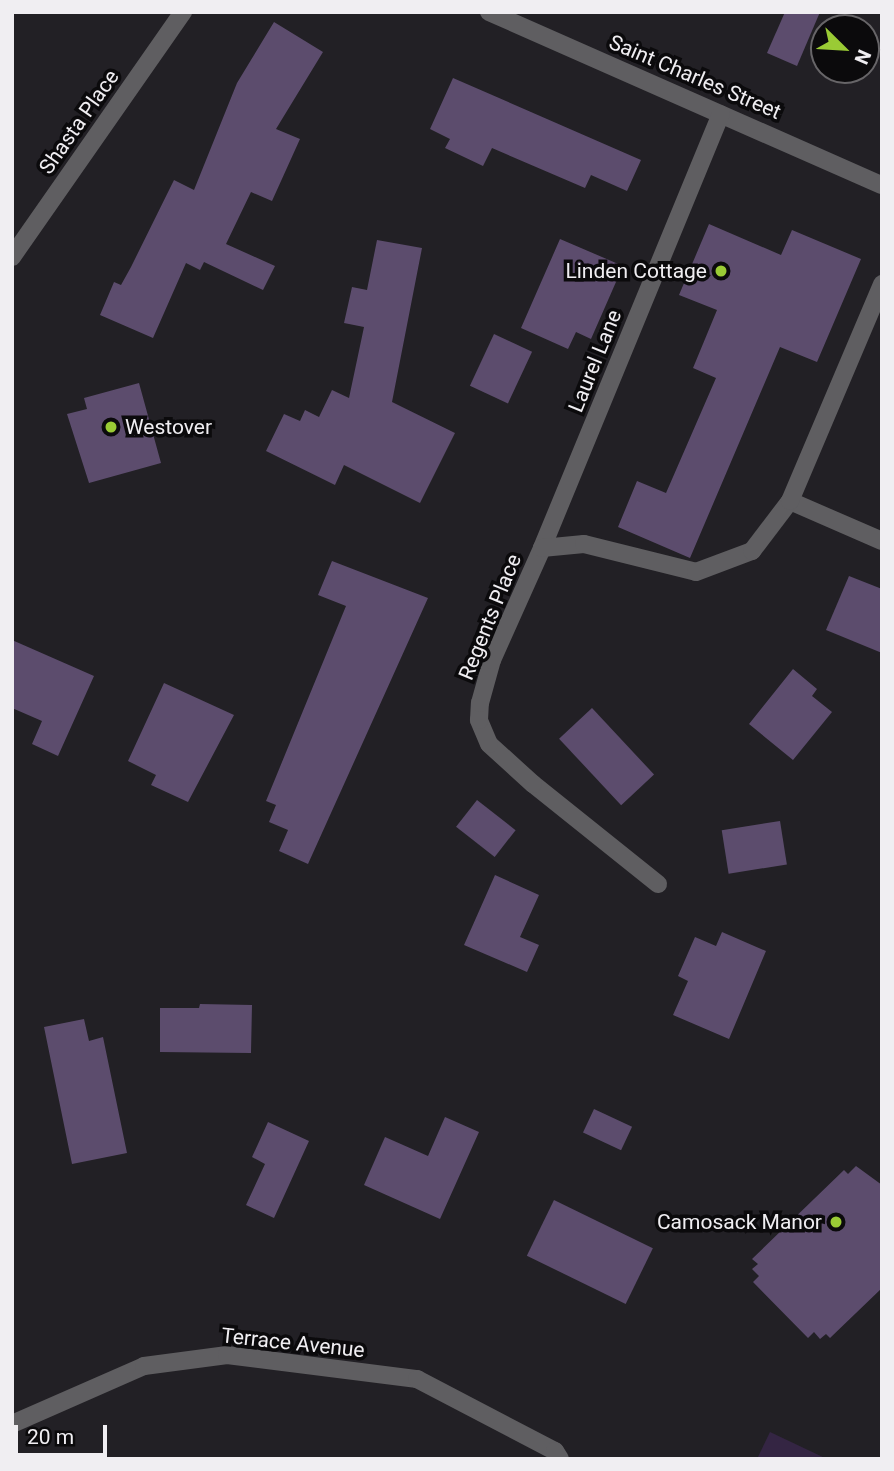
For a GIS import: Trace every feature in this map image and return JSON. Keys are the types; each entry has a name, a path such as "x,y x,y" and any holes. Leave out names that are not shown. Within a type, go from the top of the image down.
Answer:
{"street":[{"name":"Shasta Place","path":"12,257 183,12"},
{"name":"Saint Charles Street","path":"489,12 882,185"},
{"name":"Laurel Lane","path":"542,548 721,114"},
{"name":"Regents Place","path":"658,884 533,784 489,744 479,720 492,660 542,548 584,544 696,572 752,551 790,501 882,284"},
{"path":"790,501 882,541"},
{"name":"Terrace Avenue","path":"12,1424 144,1366 228,1355 417,1379 555,1451 560,1459"}],"shaded area":[{"path":"770,1432 827,1459 757,1459"}],"building":[{"path":"785,12 820,12 810,14 810,35 797,66 767,53"},
{"path":"274,22 323,52 276,129 300,139 272,201 251,192 226,244 275,266 263,290 204,262 200,270 186,263 153,338 100,315 114,282 121,285 131,267 174,180 194,190 237,83"},
{"path":"453,78 641,160 627,191 591,175 585,188 492,148 483,166 445,148 450,139 430,129"},
{"path":"709,224 781,255 792,230 861,259 817,362 780,347 690,558 618,527 637,481 666,493 716,378 693,368 717,310 679,295"},
{"path":"560,239 623,266 591,339 576,332 568,349 521,328"},
{"path":"377,240 422,248 392,402 455,433 420,503 344,465 335,485 266,451 284,414 300,421 305,410 319,417 332,390 349,398 364,327 344,323 352,287 367,290"},
{"path":"494,334 532,352 508,403 470,386"},
{"name":"Westover","path":"139,383 161,463 89,483 67,414 87,409 84,398"},
{"path":"332,561 428,598 308,864 279,851 288,830 269,822 276,805 266,801 346,606 318,595"},
{"path":"849,576 882,589 882,653 826,630"},
{"path":"12,640 94,676 58,756 32,744 42,721 12,708"},
{"path":"793,669 817,689 812,696 832,712 793,760 749,724"},
{"path":"164,683 234,715 188,802 151,785 156,775 128,761"},
{"path":"592,708 654,775 621,805 559,739"},
{"path":"477,800 516,830 495,857 456,827"},
{"path":"780,821 787,864 729,874 722,830"},
{"path":"495,875 539,895 520,937 539,945 527,972 464,945"},
{"path":"722,932 766,951 729,1039 673,1015 688,981 678,976 695,937 716,946"},
{"path":"200,1004 252,1005 251,1053 160,1052 160,1008 199,1008"},
{"path":"84,1019 89,1041 103,1037 127,1153 72,1164 44,1027"},
{"path":"594,1109 632,1127 621,1150 583,1133"},
{"path":"445,1117 479,1132 440,1219 364,1185 385,1137 428,1156"},
{"path":"268,1122 309,1141 274,1218 246,1205 265,1164 252,1157"},
{"name":"Camosack Manor","path":"856,1166 882,1185 882,1288 830,1338 826,1334 820,1339 814,1332 808,1338 753,1282 759,1276 752,1269 758,1264 752,1259 844,1170 848,1174"},
{"path":"554,1200 653,1248 626,1304 527,1256"}],"place":[{"name":"Linden Cottage","path":"721,271"},
{"name":"Westover","path":"111,427"},
{"name":"Camosack Manor","path":"836,1222"}]}
